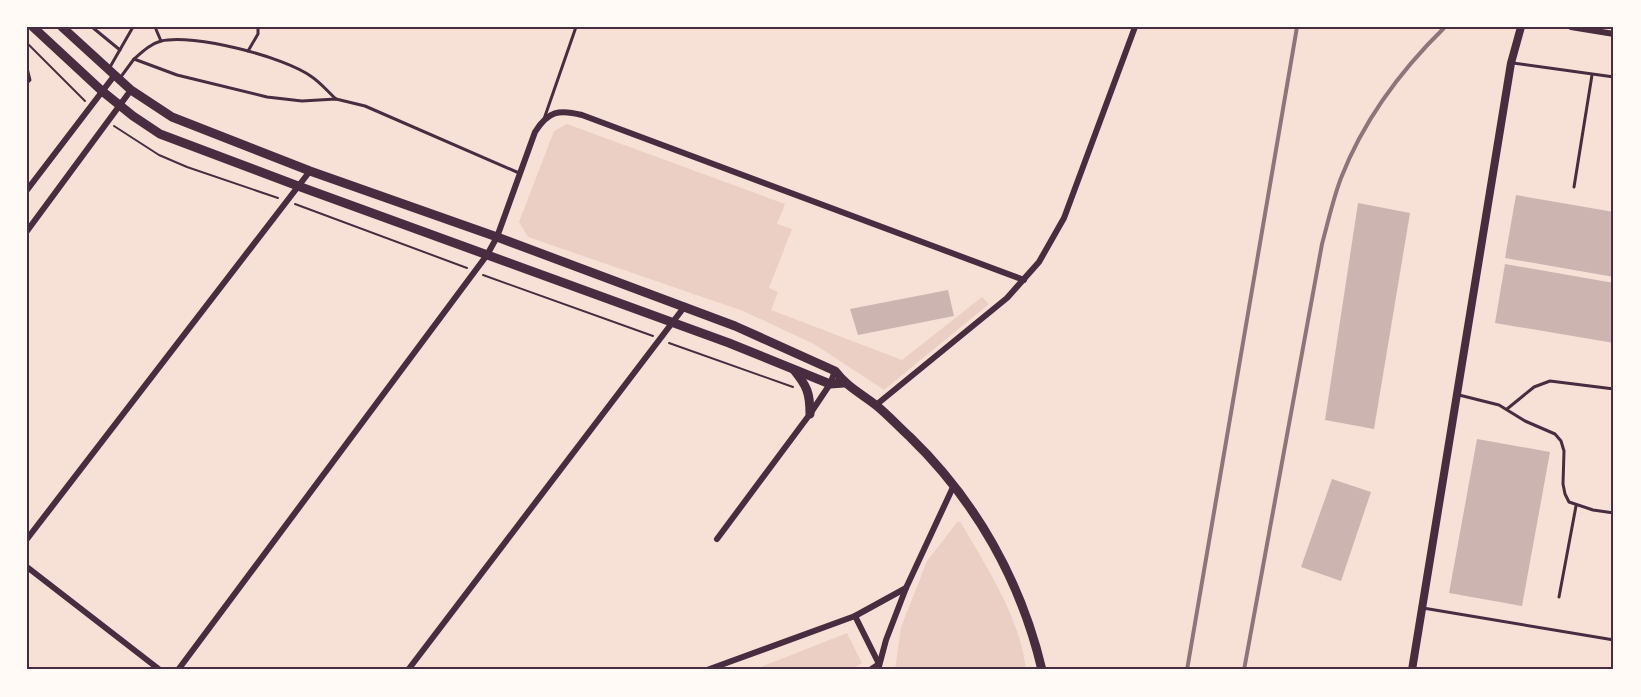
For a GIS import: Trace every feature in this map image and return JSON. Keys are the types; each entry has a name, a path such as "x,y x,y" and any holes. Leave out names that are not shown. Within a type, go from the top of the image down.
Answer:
{"main road":[{"path":"33,27 102,91 160,134 674,323 830,384 844,383"},
{"path":"62,27 130,90 172,117 310,171 685,306 835,371 844,383 876,405 934,460 954,484 992,542 1014,585 1042,670"},
{"path":"793,368 808,389 810,414"}],"street":[{"path":"876,405 1007,298 1024,280 1051,243 1064,218 1135,27"},
{"path":"1412,670 1511,63 1521,27"},
{"path":"1571,27 1614,34"},
{"path":"27,190 113,75"},
{"path":"27,231 130,90"},
{"path":"178,670 487,255 497,237 535,132 543,120 564,111 582,115 1024,280"},
{"path":"27,539 310,171"},
{"path":"408,670 685,306"},
{"path":"717,539 810,414 830,384 835,371"},
{"path":"879,667 906,588 954,484"},
{"path":"27,567 159,670"},
{"path":"707,670 855,616 906,588"},
{"path":"855,616 879,667"},
{"path":"870,670 879,667"}],"lane":[{"path":"92,27 120,50"},
{"path":"113,75 120,50 133,27"},
{"path":"155,27 161,41"},
{"path":"248,51 258,34 258,27"},
{"path":"543,120 576,27"},
{"path":"113,75 147,47 161,41 195,40 248,51 291,65 311,76 336,99"},
{"path":"134,59 177,75 267,97 302,101 336,99 365,106 520,174"},
{"path":"1511,63 1614,77"},
{"path":"27,69 30,80 27,83"},
{"path":"1574,187 1592,75"},
{"path":"1507,409 1534,387 1550,381 1614,389"},
{"path":"1457,394 1499,405 1525,421 1547,429 1561,441 1564,451 1563,484 1569,502 1576,506 1614,513"},
{"path":"1559,597 1576,506"},
{"path":"1422,608 1614,640"}],"path":[{"path":"27,43 90,107"},
{"path":"108,121 168,159 186,167 287,201 474,272 661,339 685,350 795,388"}],"shaded area":[{"path":"567,124 785,204 777,224 792,229 769,288 778,292 771,310 902,360 982,297 989,304 884,390 814,344 743,311 528,237 519,222 554,131"},
{"path":"958,521 991,575 1010,612 1023,651 1026,670 895,670 901,627 927,561"},
{"path":"847,633 862,663 851,670 753,670"}],"building":[{"path":"1516,195 1614,212 1614,277 1505,258"},
{"path":"1358,203 1410,213 1374,429 1325,420"},
{"path":"1505,264 1614,283 1614,343 1495,323"},
{"path":"948,290 954,316 858,335 850,309"},
{"path":"1477,439 1550,452 1522,606 1449,593"},
{"path":"1332,479 1371,492 1341,581 1301,567"}],"railway":[{"path":"1187,670 1297,27"},
{"path":"1244,670 1322,244 1341,178 1350,156 1385,97 1413,61 1445,27"}]}
